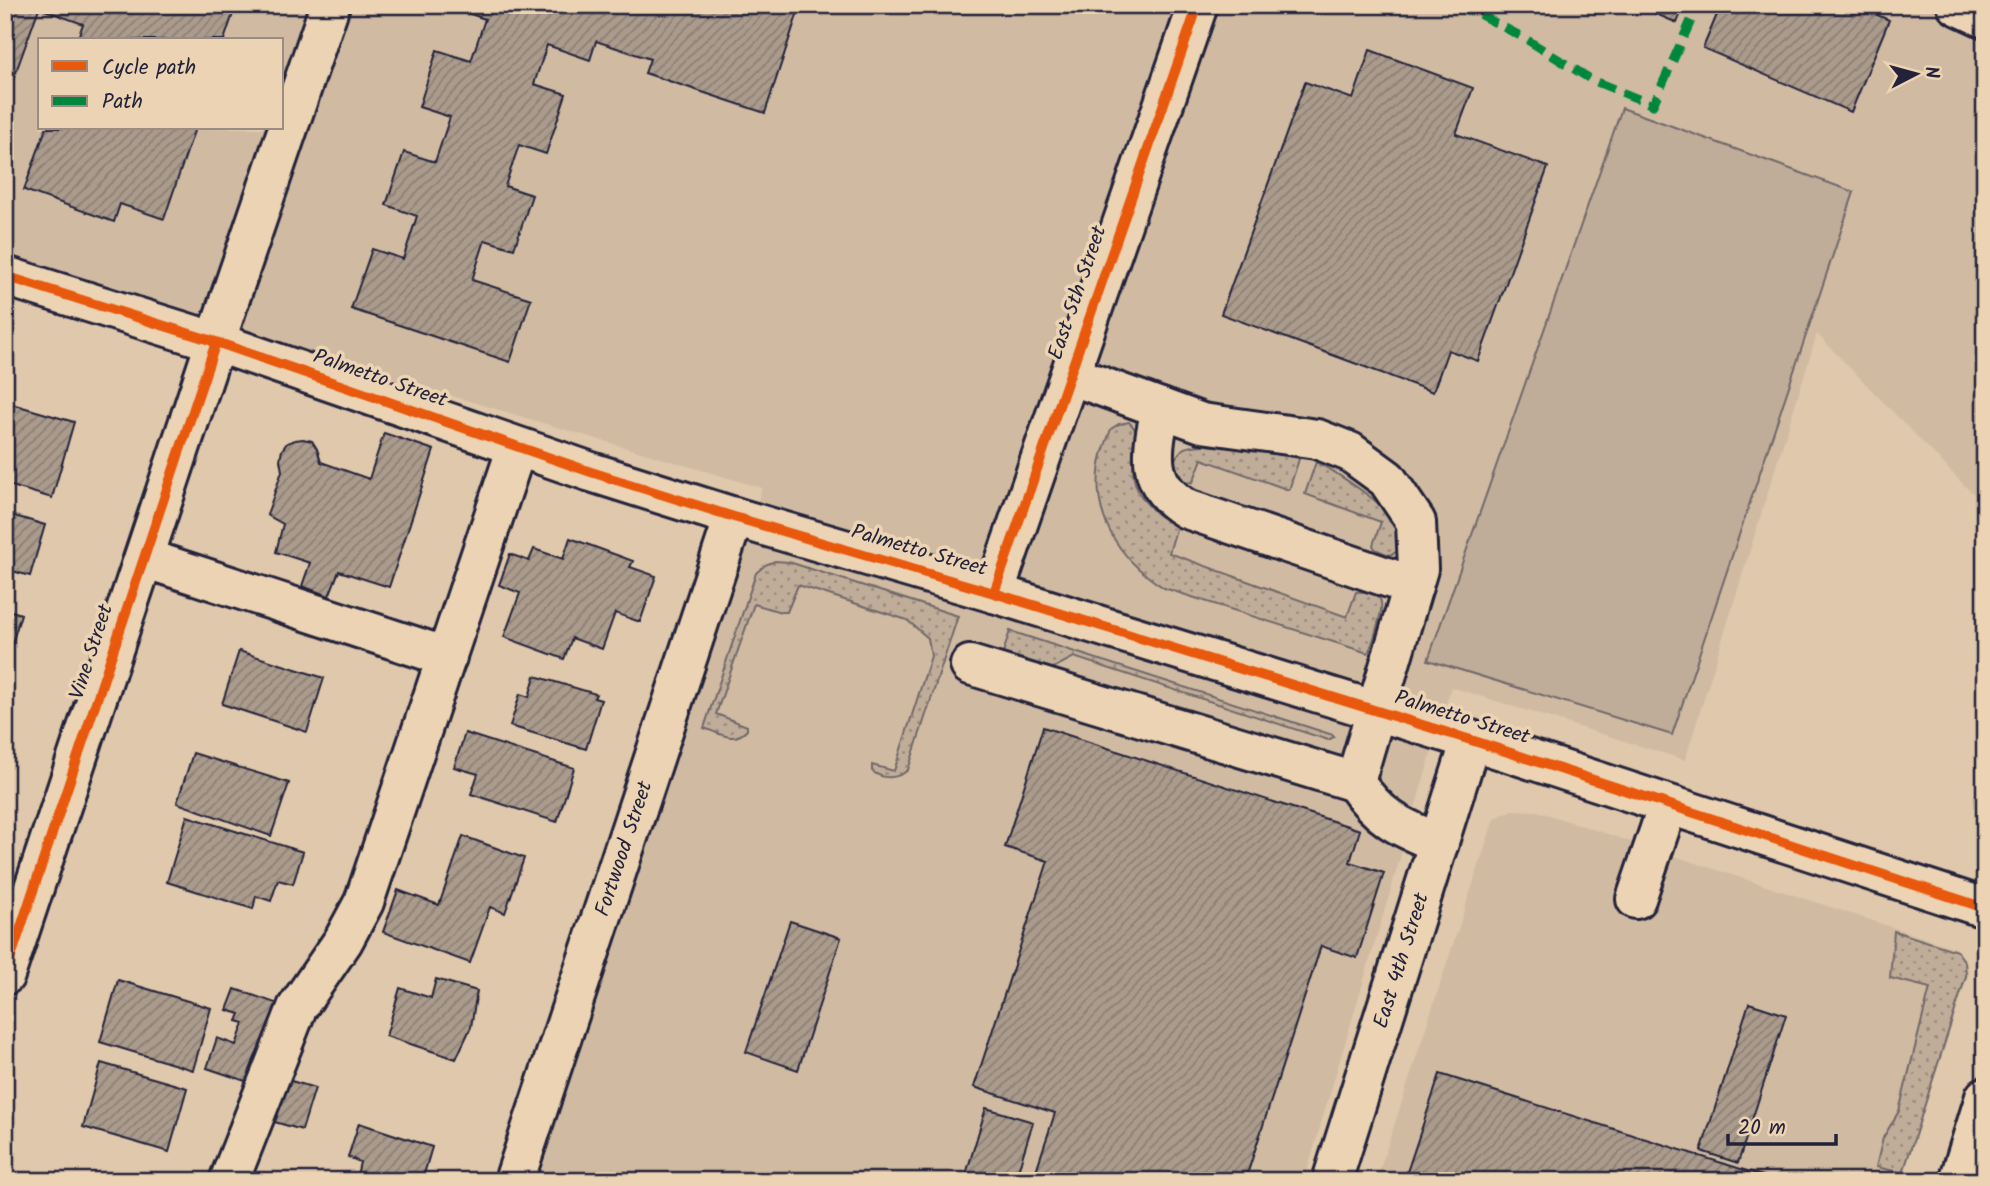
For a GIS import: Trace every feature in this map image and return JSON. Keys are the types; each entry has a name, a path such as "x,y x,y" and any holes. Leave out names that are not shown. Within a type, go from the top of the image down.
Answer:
{"street":[{"name":"Vine Street","path":"5,975 330,5"},
{"name":"East 5th Street","path":"994,593 1198,5"},
{"path":"1957,5 1985,18"},
{"name":"Palmetto Street","path":"5,276 216,342 517,447 734,517 994,593 1471,740 1985,908"},
{"path":"1070,375 1202,423 1317,439 1350,452 1387,479 1416,522 1418,569 1354,782"},
{"path":"1161,408 1153,457 1156,476 1174,501 1187,509 1413,586"},
{"path":"229,1181 297,1008 343,941 364,902 517,447"},
{"name":"Fortwood Street","path":"514,1181 734,517"},
{"path":"144,558 447,657"},
{"path":"970,665 1354,782 1378,812 1402,828 1439,843"},
{"name":"East 4th Street","path":"1332,1181 1471,740"},
{"path":"1636,899 1668,805"},
{"path":"1959,1181 1985,1097"}],"shaded area":[{"path":"5,5 1956,5 1985,18 1985,502 1970,491 1817,334 1685,760 1451,687 1304,1181 536,1181 762,488 5,263"},
{"path":"1622,108 1854,192 1672,735 1428,660"},
{"path":"1129,422 1138,438 1133,469 1138,490 1156,513 1164,519 1174,521 1177,526 1169,553 1347,617 1356,592 1373,593 1380,600 1381,612 1368,653 1164,588 1133,563 1110,532 1099,496 1102,455 1111,429"},
{"path":"1204,445 1277,449 1300,456 1289,490 1202,459 1193,482 1185,483 1178,479 1173,464 1181,450"},
{"path":"1316,462 1360,490 1392,516 1401,535 1402,546 1397,552 1389,555 1375,549 1373,545 1381,522 1305,494"},
{"path":"775,561 789,562 958,616 908,770 904,773 895,777 881,776 872,771 872,765 894,771 931,656 928,638 907,620 798,585 787,612 754,604 716,714 747,726 747,730 732,737 704,728 756,573"},
{"path":"1010,631 1334,737 1328,740 1074,657 1042,674 1002,656"},
{"path":"1512,810 1537,811 1955,948 1966,960 1969,974 1900,1181 1376,1181 1494,819"},
{"path":"1894,931 1957,951 1965,962 1966,976 1903,1173 1876,1167 1883,1138 1899,1111 1930,988 1890,978"}],"building":[{"path":"5,5 236,5 225,38 78,38 83,24 39,8 5,102"},
{"path":"444,5 779,5 798,12 765,113 645,73 650,59 596,41 590,60 547,45 534,84 566,94 546,154 519,145 505,186 532,195 514,249 485,240 472,280 531,299 510,362 351,309 372,249 403,259 417,216 386,205 404,152 435,162 450,117 419,107 437,50 471,61 485,19"},
{"path":"1635,5 1684,5 1677,23"},
{"path":"1721,5 1855,5 1889,20 1851,112 1703,48"},
{"path":"1370,50 1473,88 1456,134 1548,167 1478,361 1448,350 1433,392 1221,314 1305,82 1353,99"},
{"path":"45,130 194,130 164,219 120,204 114,222 24,190"},
{"path":"5,402 74,422 52,498 5,484"},
{"path":"384,433 434,450 389,587 339,571 329,596 302,586 310,563 276,552 283,524 267,515 282,471 282,450 287,443 295,440 312,441 321,462 369,479"},
{"path":"5,513 45,525 30,576 5,569"},
{"path":"570,538 633,561 630,567 656,576 640,622 615,613 602,649 572,638 564,659 504,637 520,593 499,585 510,554 529,561 534,549 563,559"},
{"path":"5,609 21,614 5,667"},
{"path":"239,651 324,678 307,732 222,704"},
{"path":"535,676 596,694 594,698 601,700 586,749 510,726 520,694 529,697"},
{"path":"1043,727 1360,830 1350,862 1384,873 1357,958 1321,946 1245,1181 1054,1181 1035,1174 1055,1113 974,1087 1048,861 1005,847"},
{"path":"465,733 574,768 557,822 471,794 478,774 454,767"},
{"path":"193,753 289,783 271,836 177,803"},
{"path":"187,816 303,852 293,884 278,880 271,901 256,896 253,909 167,882"},
{"path":"463,836 524,858 505,913 490,907 470,963 383,932 398,890 439,905"},
{"path":"790,921 841,938 798,1070 746,1052"},
{"path":"436,979 477,991 471,1027 456,1059 386,1036 400,988 431,998"},
{"path":"118,980 211,1008 193,1070 100,1042"},
{"path":"235,989 284,1006 257,1085 207,1068 217,1038 236,1045 244,1023 237,1021 240,1014 227,1010"},
{"path":"1749,1003 1786,1015 1738,1163 1701,1151"},
{"path":"101,1063 187,1088 169,1152 83,1127"},
{"path":"1440,1074 1779,1181 1404,1181"},
{"path":"281,1078 315,1088 302,1130 268,1120"},
{"path":"986,1108 1033,1122 1015,1181 964,1181"},
{"path":"359,1123 432,1147 422,1181 349,1181 350,1177 356,1180 360,1162 348,1157"}],"marked path":[{"path":"1455,5 1477,13 1524,38 1592,80 1653,105 1698,5"}],"cycle path":[{"path":"994,593 1198,5"},
{"path":"5,276 216,342 591,472 1471,740 1985,908"},
{"path":"5,975 216,342"}]}
